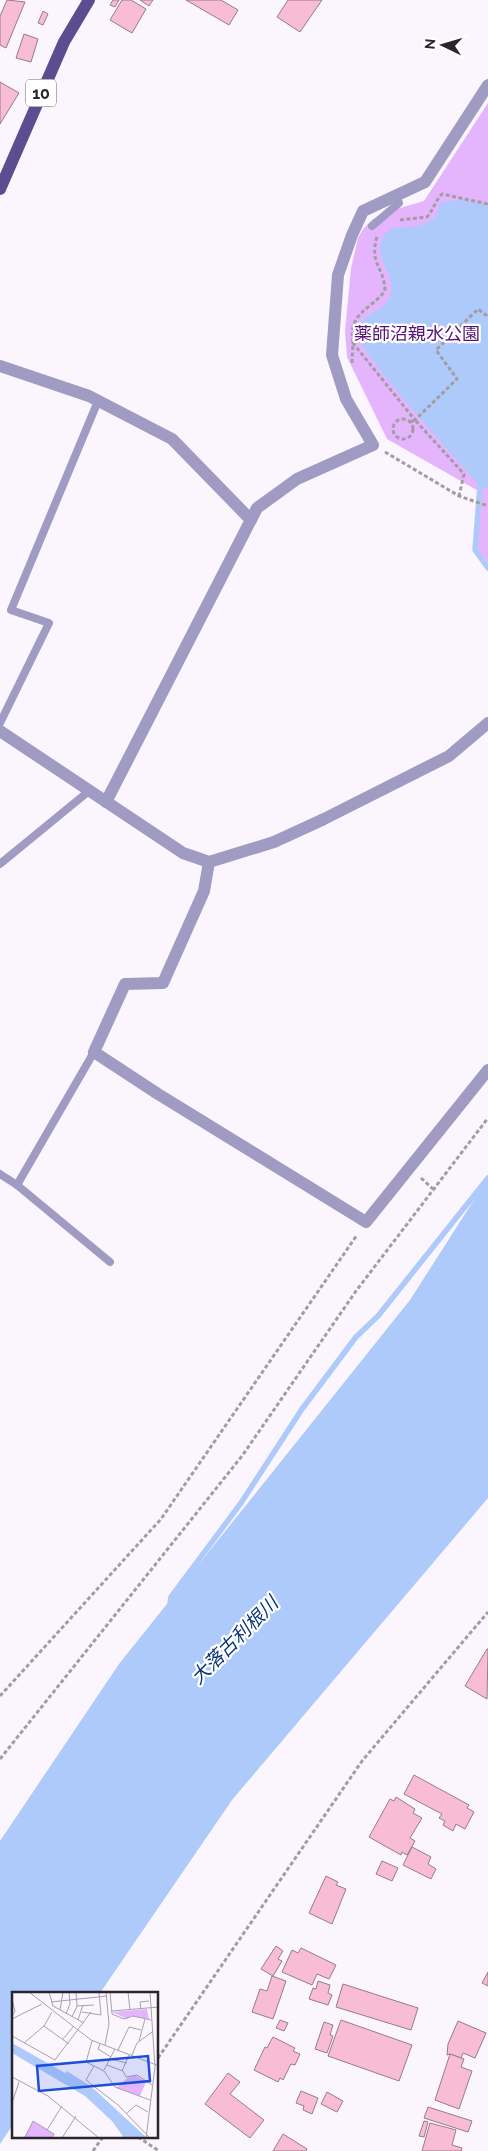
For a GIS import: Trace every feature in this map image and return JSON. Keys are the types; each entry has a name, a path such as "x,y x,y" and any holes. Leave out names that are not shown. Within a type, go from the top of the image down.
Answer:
{"main road":[{"name":"10","path":"0,189 64,42 89,0"}],"street":[{"path":"106,802 257,508 297,479 373,445 346,399 332,355 338,275 352,235 363,211 425,182 488,85"},
{"path":"0,366 98,401 172,439 251,520"},
{"path":"0,731 183,852 209,862 274,842 322,820 449,756 488,722"},
{"path":"209,862 204,891 163,983 125,984 94,1052 158,1094 366,1222 488,1070"}],"lane":[{"path":"372,226 399,203 396,196"},
{"path":"0,724 49,622 11,610 98,401"},
{"path":"0,864 89,791"},
{"path":"17,1185 94,1052"},
{"path":"0,1174 17,1185 110,1262"}],"path":[{"path":"394,222 427,217 433,211 435,201 442,194 488,204"},
{"path":"341,383 351,376 353,324 359,314 378,300 385,291 384,279 373,255 377,237 382,231"},
{"path":"410,422 415,420 457,379 436,350 478,309 486,316 488,314"},
{"path":"353,344 415,420 464,474 459,496"},
{"path":"404,418 410,422 413,428 412,434 406,438 397,437 393,432 395,422 404,418"},
{"path":"373,445 459,496 488,506"},
{"path":"0,1759 242,1456 356,1292 488,1118"},
{"path":"0,1696 161,1519 366,1222"},
{"path":"159,2057 362,1761 488,1612"},
{"path":"93,2151 102,2138"},
{"path":"140,2138 160,2151"}],"green space":[{"name":"薬師沼親水公園","path":"488,103 488,563 477,549 482,493 387,439 347,357 345,331 351,268 358,238 363,229 373,219 386,212 424,201"}],"water":[{"name":"薬師沼親水公園","path":"459,200 485,204 488,208 488,489 480,486 391,384 362,344 357,333 362,321 384,305 391,294 390,277 380,250 383,235 393,228 419,226 434,219 441,202"},
{"name":"大落古利根川","path":"488,1178 488,1498 232,1800 101,1992 12,1992 12,2126 0,2144 0,1841 119,1664 410,1300"}],"building":[{"path":"7,0 25,2 6,48 0,45 0,16"},
{"path":"113,0 119,0 115,7 110,5"},
{"path":"122,0 131,0 146,9 132,33 110,20"},
{"path":"140,0 153,0 149,6"},
{"path":"186,0 221,0 238,10 229,25"},
{"path":"288,0 322,0 300,32 277,17"},
{"path":"43,11 48,14 43,25 38,23"},
{"path":"24,34 38,39 31,62 16,58"},
{"path":"0,82 19,93 0,124"},
{"path":"488,1649 487,1699 465,1686"},
{"path":"414,1775 469,1805 467,1808 474,1812 465,1829 456,1824 453,1831 443,1825 445,1821 439,1818 442,1814 404,1794"},
{"path":"396,1797 415,1809 413,1813 422,1818 410,1838 415,1841 407,1855 402,1852 401,1855 369,1837 390,1799 394,1801"},
{"path":"412,1847 431,1857 428,1864 436,1869 431,1879 403,1865"},
{"path":"382,1861 398,1868 392,1881 376,1874"},
{"path":"326,1876 338,1882 336,1885 346,1889 332,1924 309,1913"},
{"path":"276,1946 283,1951 278,1959 282,1961 273,1976 261,1969"},
{"path":"301,1948 336,1965 329,1979 317,1974 312,1985 282,1972 292,1950 298,1953"},
{"path":"488,1972 488,1986 482,1983"},
{"path":"272,1976 286,1981 273,2019 252,2012 260,1989 267,1991"},
{"path":"318,1981 330,1985 328,1993 332,1995 328,2005 309,1999 313,1988 316,1989"},
{"path":"343,1984 418,2008 411,2030 336,2007"},
{"path":"280,2020 288,2023 284,2031 276,2028"},
{"path":"341,2020 412,2045 399,2081 328,2056"},
{"path":"458,2021 486,2033 475,2058 463,2053 461,2058 450,2054 447,2055 448,2044"},
{"path":"324,2022 333,2025 330,2035 333,2036 327,2053 315,2049"},
{"path":"273,2037 295,2048 293,2051 300,2054 295,2065 291,2064 283,2080 280,2078 278,2082 254,2070 265,2047 267,2048"},
{"path":"450,2054 464,2059 461,2067 472,2071 459,2109 435,2100"},
{"path":"228,2073 240,2082 230,2094 264,2120 250,2138 205,2104"},
{"path":"301,2091 318,2098 312,2114 303,2110 304,2106 296,2103"},
{"path":"327,2092 343,2101 337,2112 321,2104"},
{"path":"428,2107 472,2121 468,2132 424,2118"},
{"path":"424,2121 428,2122 424,2137 419,2136"},
{"path":"430,2123 456,2130 452,2145 462,2148 461,2151 422,2151"},
{"path":"283,2134 307,2149 306,2151 273,2151"}],"waterway":[{"path":"480,486 475,550 488,568"},
{"path":"170,1604 171,1597 241,1503 302,1409 356,1337 378,1316 488,1178"}]}
